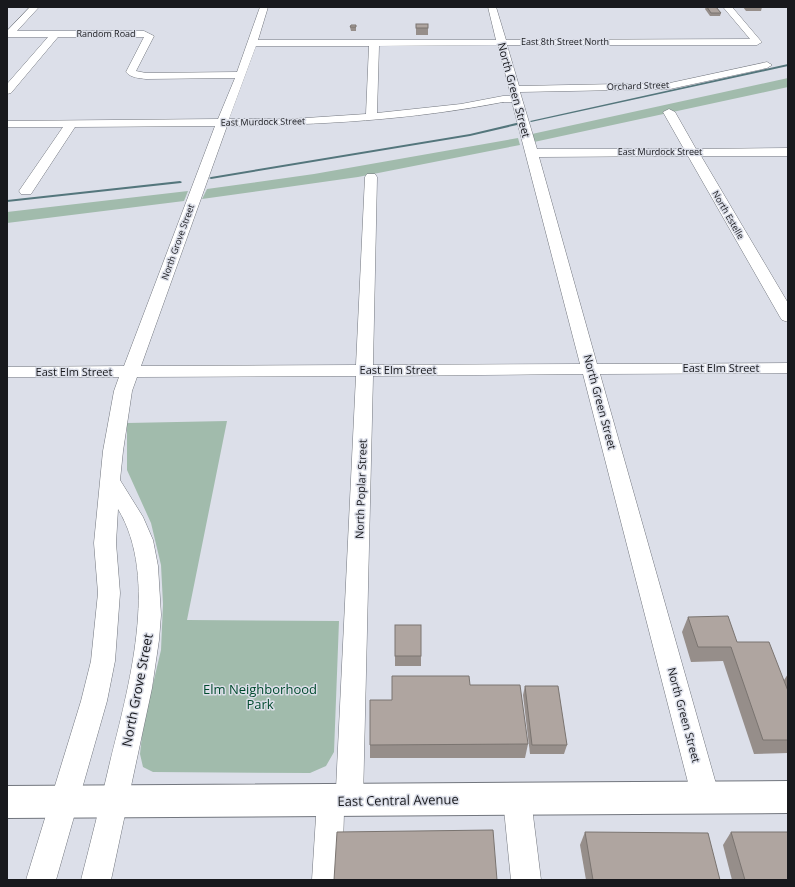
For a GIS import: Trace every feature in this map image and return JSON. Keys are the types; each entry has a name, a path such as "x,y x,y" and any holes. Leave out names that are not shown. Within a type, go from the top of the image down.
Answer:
{"main road":[{"name":"East Central Avenue","path":"7,802 788,798"}],"street":[{"path":"8,34 35,7"},
{"name":"North Grove Street","path":"41,880 94,702 103,661 109,593 105,543 113,451 123,391 221,123 241,75 264,7"},
{"name":"North Green Street","path":"492,7 706,798"},
{"name":"East 8th Street North","path":"252,43 757,42 727,7"},
{"name":"Random Road","path":"8,34 137,34 149,36 131,72 133,74 146,76 241,75"},
{"path":"7,91 55,34"},
{"path":"372,117 374,43"},
{"name":"Orchard Street","path":"516,94 670,86 763,66"},
{"name":"East Murdock Street","path":"7,124 291,122 372,117 461,107 504,99 516,94"},
{"name":"North Estelle","path":"669,112 788,317"},
{"path":"26,192 71,124"},
{"name":"East Murdock Street","path":"532,153 788,152"},
{"name":"North Poplar Street","path":"327,880 340,801 364,370 371,177"},
{"name":"East Elm Street","path":"7,372 788,368"},
{"name":"North Grove Street","path":"96,880 115,802 148,644 150,609 142,538 131,512 111,481"},
{"path":"517,799 526,880"}],"green space":[{"path":"788,78 788,87 534,142 532,134"},
{"path":"518,138 520,145 358,177 202,199 207,189 314,174"},
{"path":"188,191 184,201 7,223 7,212"},
{"name":"Elm Neighborhood Park","path":"227,421 187,620 339,621 334,752 326,766 310,773 153,772 143,767 140,754 143,726 161,650 163,604 161,565 151,523 127,470 127,423"}],"building":[{"path":"707,7 716,7 721,13 711,13"},
{"path":"416,24 428,24 428,28 416,28"},
{"path":"351,25 356,25 356,27 350,27"},
{"path":"728,616 737,642 769,642 788,691 788,740 763,740 731,647 698,647 688,617"},
{"path":"395,625 421,625 421,656 395,656"},
{"path":"392,676 469,676 470,685 520,685 528,744 370,745 370,700 392,700"},
{"path":"525,686 558,686 567,745 532,745"},
{"path":"493,830 497,880 334,880 337,832"},
{"path":"585,832 708,833 720,880 593,880"},
{"path":"731,832 788,832 788,880 745,880"}],"waterway":[{"path":"531,121 788,65"},
{"path":"211,178 470,135 516,124"},
{"path":"7,201 180,182"}]}
